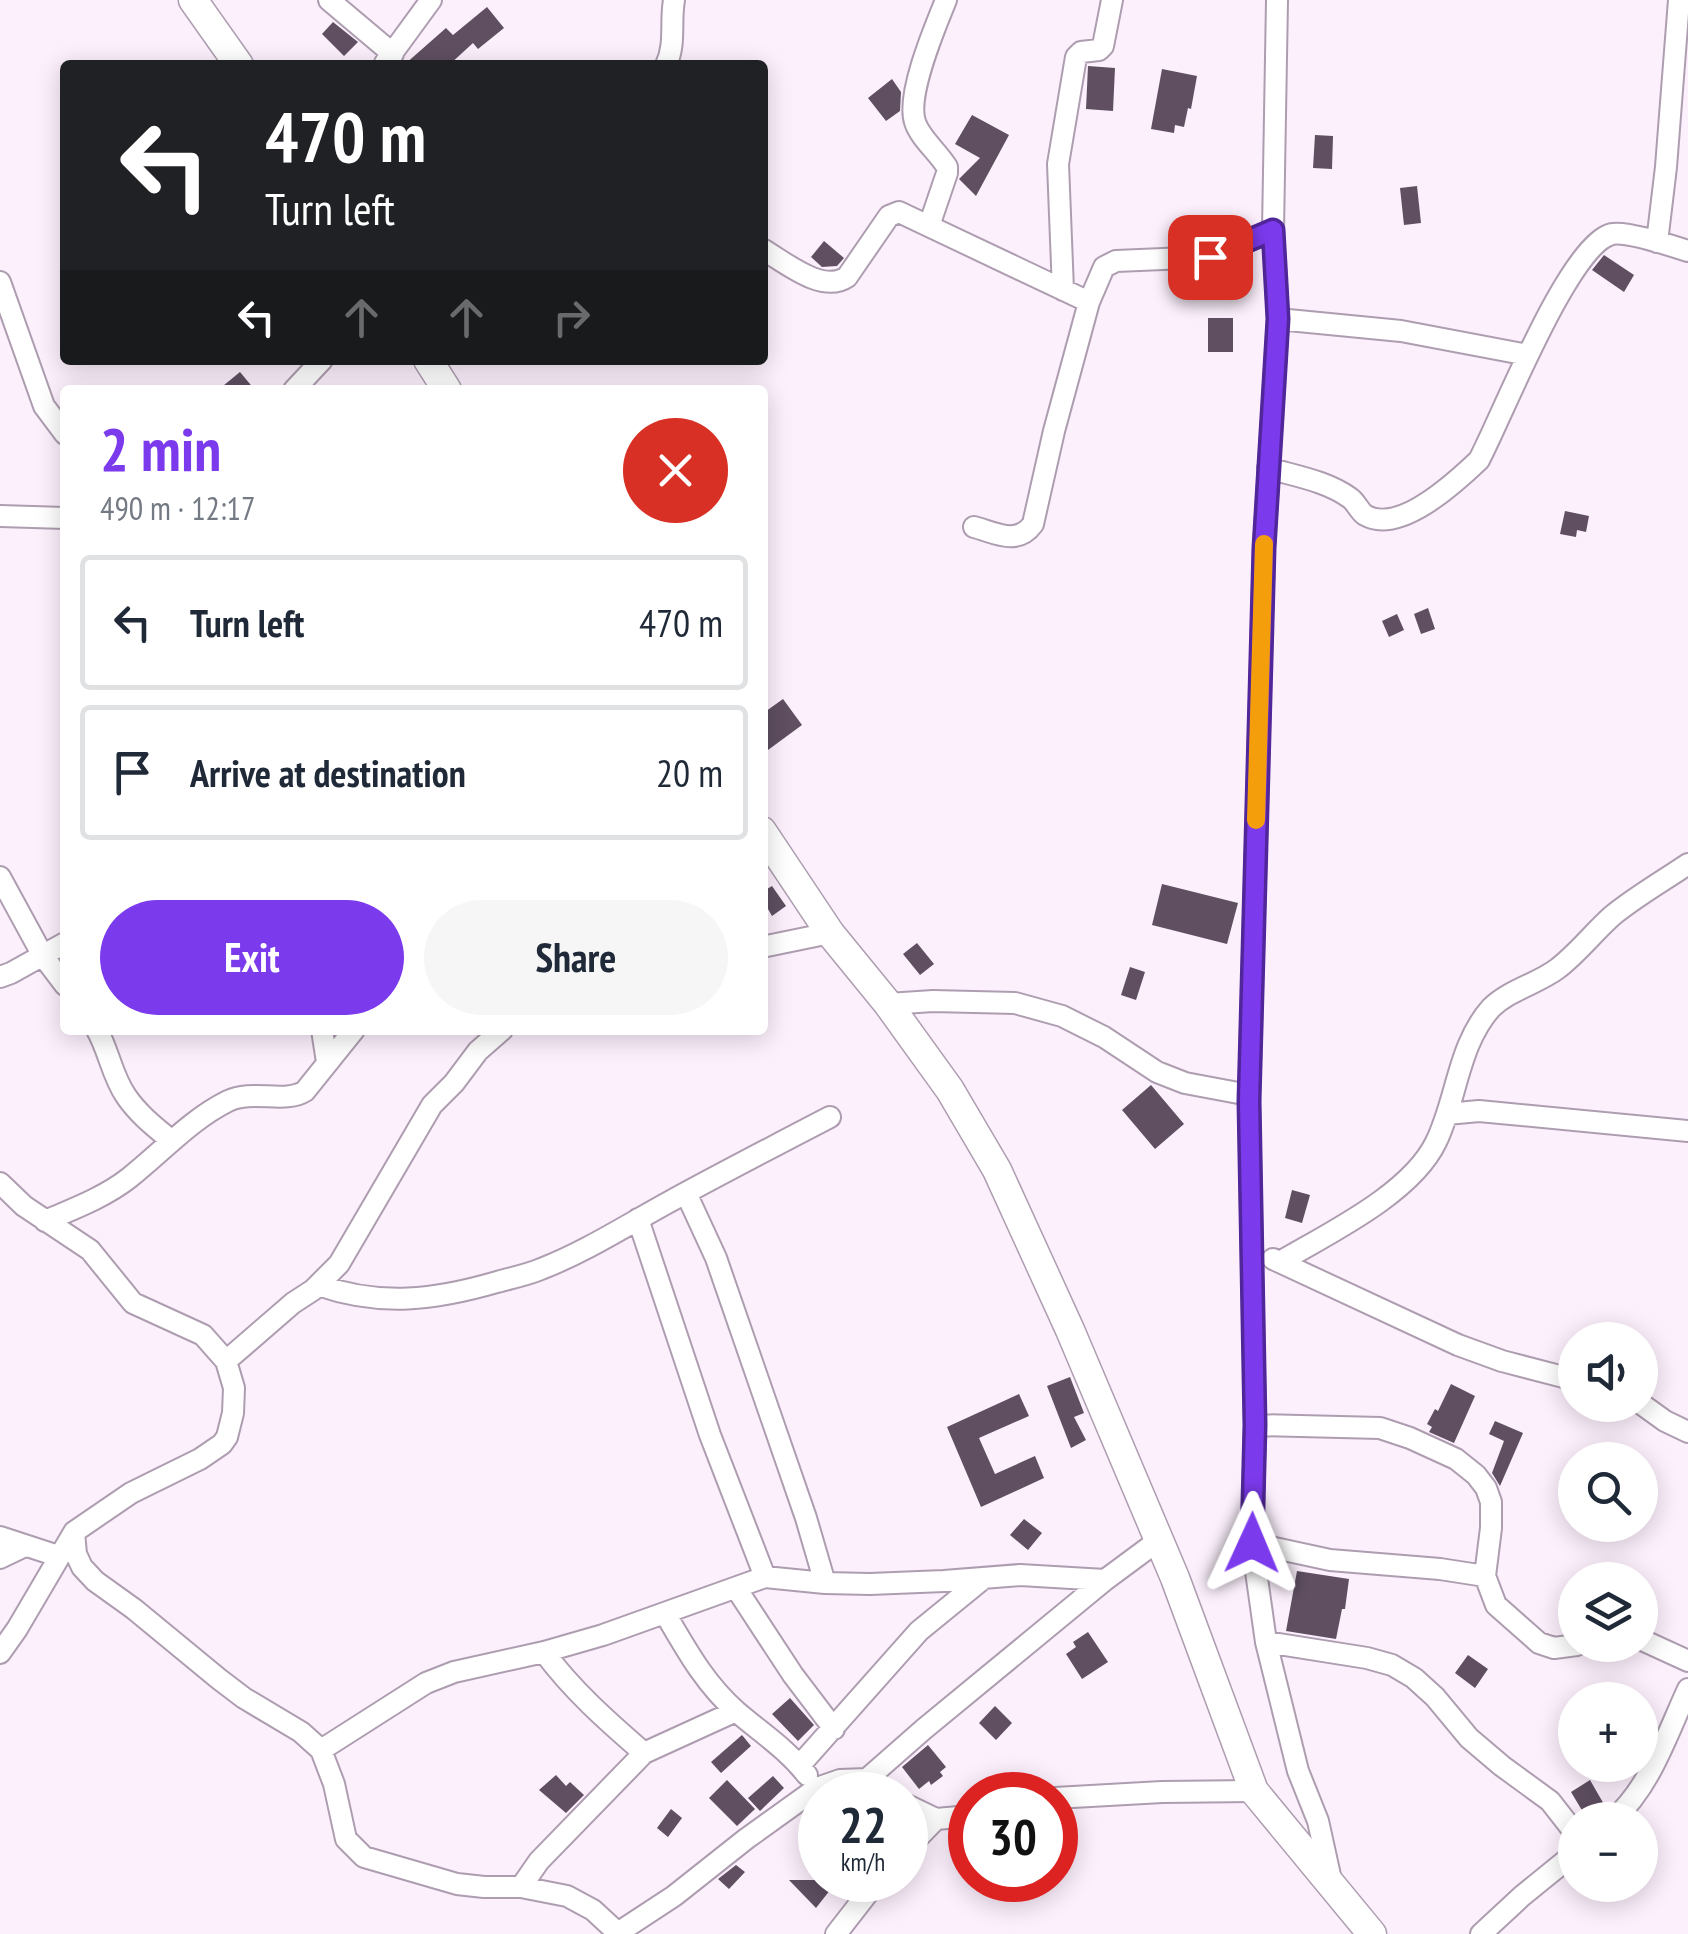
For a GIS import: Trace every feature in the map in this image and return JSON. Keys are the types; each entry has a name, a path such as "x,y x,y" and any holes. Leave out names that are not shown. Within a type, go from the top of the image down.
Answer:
{"street":[{"path":"329,0 389,60 430,0"},
{"path":"668,60 673,44 674,0"},
{"path":"929,226 947,167 917,127 913,112 921,66 946,0"},
{"path":"1064,290 1058,164 1064,124 1076,57 1103,46 1112,0"},
{"path":"1276,0 1273,230 1278,319 1268,468 1249,1095 1255,1425 1252,1543 1266,1642 1298,1771 1318,1822 1333,1887"},
{"path":"1657,242 1679,0"},
{"path":"206,6 236,60"},
{"path":"768,252 816,280 840,282 889,216 899,212 1089,302"},
{"path":"974,527 1013,537 1034,524 1089,302 1100,272 1110,262 1210,257 1273,230"},
{"path":"1268,468 1323,484 1352,499 1363,514 1378,519 1394,519 1415,510 1479,460 1528,355 1570,276 1590,248 1612,234 1688,251"},
{"path":"0,282 44,406 60,427"},
{"path":"1278,319 1400,331 1528,355"},
{"path":"299,385 317,365"},
{"path":"0,516 60,518"},
{"path":"768,839 830,933 950,1090 996,1170 1070,1330 1159,1540 1254,1791 1372,1934"},
{"path":"1280,1262 1356,1217 1405,1182 1422,1164 1447,1114 1474,1033 1492,1007 1559,967 1614,915 1688,864"},
{"path":"0,876 43,956 60,978"},
{"path":"768,946 830,933"},
{"path":"0,977 60,946"},
{"path":"888,1004 933,1000 1015,1002 1062,1016 1104,1036 1156,1072 1198,1086 1249,1095"},
{"path":"100,1035 124,1094 172,1141"},
{"path":"323,1035 327,1062"},
{"path":"45,1221 128,1179 208,1112 255,1094 298,1095 305,1091 350,1035"},
{"path":"478,1052 481,1035"},
{"path":"226,1361 339,1264 432,1105 497,1035"},
{"path":"1447,1114 1479,1111 1688,1131"},
{"path":"318,1285 364,1298 432,1298 540,1270 830,1118"},
{"path":"0,1183 24,1206 90,1250 133,1303 203,1335 226,1361 234,1388 233,1412 222,1444 131,1493 74,1532 18,1629 0,1652"},
{"path":"686,1193 716,1258 825,1583"},
{"path":"0,1202 24,1206"},
{"path":"638,1219 710,1435 765,1577"},
{"path":"1252,1251 1458,1345 1558,1376"},
{"path":"1658,1416 1688,1432"},
{"path":"1255,1425 1380,1428 1456,1459 1476,1475 1490,1502 1485,1576 1496,1605 1538,1643 1558,1647"},
{"path":"74,1532 76,1554 95,1582 244,1698 300,1732 320,1750 334,1784 346,1839 364,1857 458,1884 520,1887 567,1896 593,1910 617,1933 674,1896 798,1801"},
{"path":"0,1537 58,1556"},
{"path":"876,1772 1105,1580 1159,1540"},
{"path":"1252,1543 1330,1560 1440,1568 1485,1576"},
{"path":"0,1558 25,1546"},
{"path":"320,1750 426,1683 454,1672 544,1652 666,1615 765,1577 825,1583 917,1583 1020,1575 1105,1580"},
{"path":"800,1766 919,1631 986,1577"},
{"path":"736,1588 834,1729"},
{"path":"666,1615 714,1689 772,1738 805,1772"},
{"path":"1266,1642 1392,1665 1414,1678 1470,1738 1558,1811"},
{"path":"1658,1648 1688,1660"},
{"path":"544,1652 589,1705 644,1752"},
{"path":"1629,1802 1651,1771 1688,1689"},
{"path":"520,1887 539,1861 644,1752 736,1711"},
{"path":"1078,1797 1254,1791"},
{"path":"928,1815 948,1818"},
{"path":"928,1828 936,1819"},
{"path":"1481,1934 1558,1867"},
{"path":"836,1934 861,1902"}],"building":[{"path":"487,7 504,28 478,49 473,43 454,60 410,60 446,28 453,35"},
{"path":"333,22 358,42 344,56 322,34"},
{"path":"1088,66 1115,68 1113,111 1086,109"},
{"path":"1162,69 1197,76 1184,127 1175,125 1174,133 1151,129"},
{"path":"892,79 901,92 900,111 886,121 868,98"},
{"path":"972,115 1009,135 976,196 959,179 980,158 955,144"},
{"path":"1315,135 1333,136 1332,169 1313,168"},
{"path":"1417,186 1421,223 1404,225 1400,188"},
{"path":"824,241 844,258 837,266 822,267 811,257"},
{"path":"1604,255 1634,275 1624,292 1592,270"},
{"path":"1208,318 1233,318 1233,352 1208,352"},
{"path":"240,372 251,385 224,385"},
{"path":"1565,511 1589,516 1586,532 1577,530 1576,537 1560,534"},
{"path":"1428,608 1435,629 1421,634 1414,614"},
{"path":"1397,614 1404,630 1389,637 1382,621"},
{"path":"783,699 802,725 768,750 768,710"},
{"path":"1162,884 1238,903 1227,944 1152,925"},
{"path":"772,886 786,906 772,916 768,909 768,888"},
{"path":"917,943 934,964 920,975 903,954"},
{"path":"1130,967 1145,972 1136,1000 1121,995"},
{"path":"1151,1085 1184,1124 1155,1149 1122,1110"},
{"path":"1292,1190 1310,1195 1302,1223 1285,1218"},
{"path":"1070,1377 1084,1413 1074,1417 1086,1440 1071,1448 1047,1386"},
{"path":"1451,1384 1475,1396 1454,1443 1429,1432 1432,1427 1427,1424"},
{"path":"1019,1394 1029,1416 979,1438 995,1474 1035,1456 1044,1478 981,1507 947,1427"},
{"path":"1495,1421 1523,1433 1500,1486 1492,1473 1504,1441 1489,1434"},
{"path":"1024,1519 1042,1533 1028,1550 1010,1535"},
{"path":"1297,1571 1349,1579 1336,1639 1286,1631"},
{"path":"1088,1632 1108,1662 1082,1679 1066,1654 1076,1647 1073,1642"},
{"path":"1468,1655 1488,1669 1475,1688 1455,1673"},
{"path":"790,1698 814,1725 798,1741 772,1714"},
{"path":"995,1706 1012,1723 996,1740 979,1723"},
{"path":"742,1735 751,1746 721,1773 711,1762"},
{"path":"928,1745 946,1767 940,1772 943,1776 931,1785 928,1772 906,1772 902,1767"},
{"path":"556,1775 566,1786 570,1782 584,1795 566,1813 539,1790"},
{"path":"773,1776 784,1788 760,1811 748,1798"},
{"path":"727,1780 755,1809 737,1826 709,1798"},
{"path":"1591,1782 1603,1802 1577,1802 1571,1792"},
{"path":"671,1809 682,1818 668,1837 657,1828"},
{"path":"736,1865 745,1872 729,1889 718,1879"}],"slow traffic":[{"path":"1256,820 1264,544"}],"route":[{"path":"1210,257 1273,230 1278,319 1264,548 1249,1101 1255,1425 1252,1543"}]}
